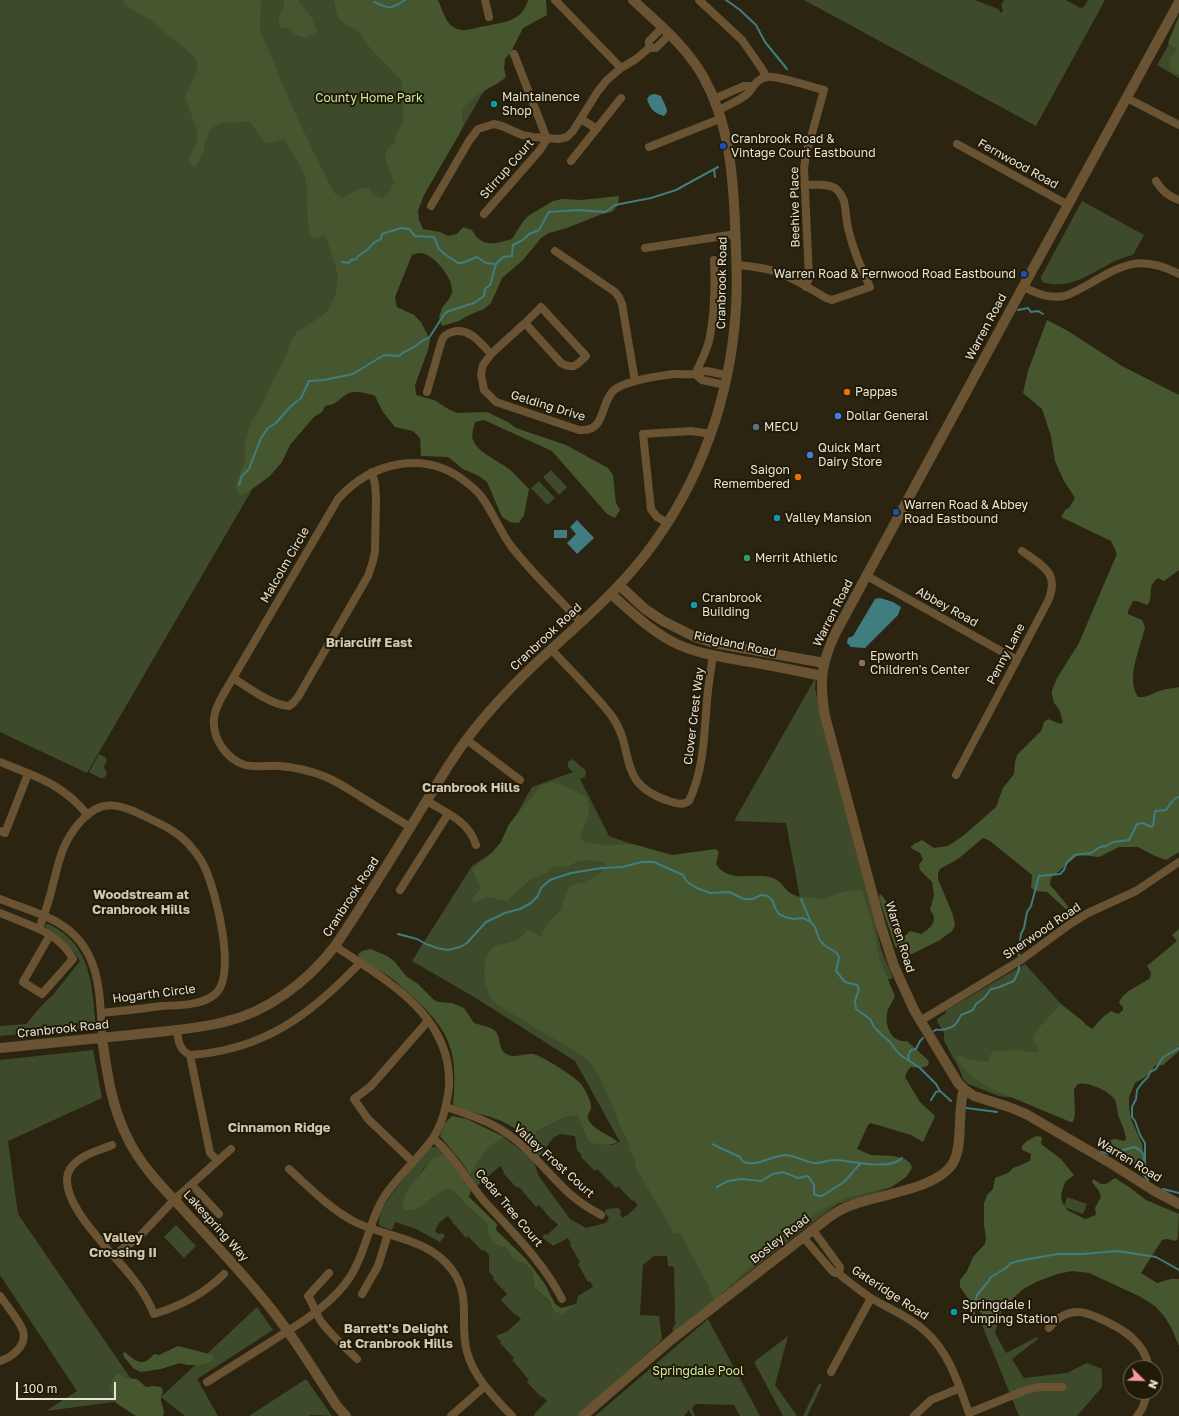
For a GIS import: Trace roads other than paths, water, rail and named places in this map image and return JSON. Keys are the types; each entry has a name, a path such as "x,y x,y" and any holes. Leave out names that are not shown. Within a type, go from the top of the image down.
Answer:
{"street":[{"path":"485,0 489,17"},
{"path":"555,0 621,68"},
{"name":"Cranbrook Road","path":"0,1048 177,1030 225,1022 249,1014 291,990 306,978 335,946 466,740 500,700 611,594 646,555 668,523 693,478 711,434 726,380 736,314 736,234 731,160 720,114 714,99 697,67 682,47 633,0"},
{"path":"648,147 720,114 748,94 752,86 766,77 742,40 699,0"},
{"name":"Warren Road","path":"1179,2 836,632 828,648 822,676 822,694 825,716 889,954 898,979 920,1021 954,1077 969,1094 1010,1107 1026,1114 1179,1204"},
{"path":"431,206 469,141 478,129 494,124 522,135 547,139 567,137 573,131 598,91 607,80 649,48 649,41 666,31"},
{"path":"514,54 547,139"},
{"name":"Beehive Place","path":"766,77 824,90 806,155 804,185 809,278 806,287"},
{"path":"714,99 744,86 752,86"},
{"path":"571,161 621,98"},
{"path":"1127,98 1179,125"},
{"path":"581,119 596,129"},
{"name":"Stirrup Court","path":"484,214 540,150 547,139"},
{"name":"Fernwood Road","path":"957,144 1068,205"},
{"path":"1156,181 1166,195 1179,200"},
{"path":"736,265 773,270 832,300 839,299 870,286 856,256 848,227 844,201 840,194 835,189 822,184 804,185"},
{"path":"645,248 736,234"},
{"path":"555,251 620,297 635,381"},
{"path":"695,374 710,336 714,312 714,260"},
{"path":"1023,287 1047,296 1065,296 1118,268 1137,263 1158,264 1179,274"},
{"name":"Gelding Drive","path":"525,323 561,363 567,366 573,366 586,356 541,307 491,354 483,365 481,374 484,390 496,402 579,430 586,430 597,425 610,396 621,386 635,381 667,375 695,374 705,371 726,380"},
{"path":"427,392 443,336 449,333 463,331 469,333 476,338 491,354"},
{"path":"668,523 657,517 651,509 643,434 691,431 711,434"},
{"name":"Malcolm Circle","path":"410,828 328,778 298,768 245,765 228,754 218,740 214,724 216,708 338,499 347,489 372,472 396,464 429,464 460,477 481,496 499,528 522,559 581,622"},
{"path":"233,678 266,698 283,706 289,706 298,697 368,576 373,561 375,551 376,498 372,472"},
{"name":"Penny Lane","path":"956,775 1048,601 1052,585 1048,570 1022,551"},
{"name":"Abbey Road","path":"866,576 1017,660"},
{"name":"Ridgland Road","path":"619,585 645,608 663,621 694,637 714,643 824,663"},
{"name":"Ridgland Road","path":"611,594 655,632 690,649 713,655 822,676"},
{"name":"Clover Crest Way","path":"551,650 601,703 618,726 631,772 638,782 647,791 659,798 682,804 689,802 692,795 704,750 707,700 713,655"},
{"path":"466,740 520,780"},
{"path":"0,762 47,781 64,791 77,802 88,815"},
{"path":"0,831 5,833 28,774"},
{"path":"427,801 459,820 470,830 476,845"},
{"name":"Hogarth Circle","path":"39,928 50,897 61,851 76,826 101,806 122,806 176,832 191,847 205,867 220,915 225,965 224,979 220,988 214,995 205,1000 190,1004 101,1013"},
{"path":"400,890 448,814"},
{"name":"Sherwood Road","path":"920,1021 1021,960 1074,921 1136,891 1179,862"},
{"path":"0,899 57,922 70,931 86,949 92,960 95,972 101,1013 102,1038"},
{"path":"0,913 39,928 50,935 61,942 73,959 42,994 23,982 50,935"},
{"path":"207,1382 316,1312 340,1290 350,1277 371,1228 376,1212 385,1195 433,1138 446,1107 449,1080 445,1055 436,1033 428,1021 412,1002 395,987 335,946"},
{"path":"190,1055 238,1047 280,1029 319,1003 360,963"},
{"path":"413,1162 368,1119 354,1099 371,1086 428,1021"},
{"path":"177,1030 181,1048 190,1055 210,1153 218,1161"},
{"name":"Lakespring Way","path":"102,1038 110,1090 115,1110 127,1138 145,1166 259,1294 288,1331 337,1406 346,1416"},
{"name":"Bosley Road","path":"583,1416 666,1344 803,1237 843,1209 852,1204 893,1194 923,1184 951,1166 957,1154 961,1098 964,1089"},
{"name":"Valley Frost Court","path":"446,1107 492,1124 508,1134 528,1151 569,1193 582,1204 601,1215"},
{"name":"Cedar Tree Court","path":"433,1138 455,1160 477,1192 530,1250 554,1284 562,1299"},
{"path":"112,1145 83,1157 76,1162 67,1176 67,1185 73,1200 88,1225 140,1288 154,1314 188,1301 205,1290 224,1274"},
{"path":"114,1255 139,1237 174,1200 231,1149"},
{"path":"289,1169 328,1205 348,1218 371,1228 423,1245 444,1260 453,1270 464,1296 465,1340 467,1352 476,1374 512,1416"},
{"path":"192,1185 219,1214"},
{"name":"Gateridge Road","path":"813,1230 840,1267 839,1274"},
{"path":"362,1294 378,1266 388,1234"},
{"name":"Gateridge Road","path":"803,1237 833,1272 839,1274 871,1298 903,1315 926,1331 941,1349 952,1366 970,1415"},
{"path":"329,1273 308,1296 313,1303 322,1324 357,1359"},
{"path":"0,1296 23,1330 24,1338 16,1352 8,1358 0,1361"},
{"path":"831,1372 871,1298"},
{"path":"1049,1328 1054,1321 1063,1316 1079,1312 1087,1313 1115,1326 1132,1337 1140,1346 1147,1360"},
{"path":"451,1416 485,1386"},
{"path":"970,1415 1026,1390 1039,1387 1062,1387"},
{"path":"914,1416 931,1400 960,1388"},
{"path":"1137,1416 1142,1409 1145,1400"}],"water":[{"path":"655,94 661,96 666,106 667,112 664,116 653,110 648,102 647,99 650,95"},
{"path":"577,520 594,538 577,554 567,543 576,534 570,527"},
{"path":"554,530 567,530 567,538 554,538"},
{"path":"880,598 893,602 901,607 898,615 865,648 851,647 847,643 848,638 853,636 875,599"}],"waterway":[{"path":"374,2 383,6 393,7 405,0"},
{"path":"726,0 740,10 756,25 765,42 787,69"},
{"path":"239,485 242,476 249,469 261,438 268,428 276,423 290,407 301,398 309,381 324,380 353,374 384,355 399,356 429,338 445,313 474,303 484,296 485,289 490,285 496,264 503,257 512,256 513,245 523,240 529,234 539,230 549,212 578,210 605,212 615,205 651,198 676,190 718,167"},
{"path":"714,169 715,177"},
{"path":"342,262 349,263 351,260 356,259 375,242 381,239 382,234 401,228 409,229 415,236 434,237 439,249 458,263 462,263 477,257 486,263 496,264"},
{"path":"1018,310 1028,308 1031,312 1038,311 1043,314"},
{"path":"1019,958 1018,945 1039,876 1060,874 1064,870 1067,862 1075,855 1091,853 1100,847 1106,846 1113,842 1129,840 1137,824 1143,823 1151,827 1153,826 1155,811 1166,810 1174,799 1179,797"},
{"path":"398,934 417,939 437,948 448,950 460,947 467,943 486,922 505,913 520,909 531,903 538,896 541,888 550,880 571,873 602,868 622,867 642,862 654,862 683,875 687,882 710,893 729,892 744,899 753,899 761,895 768,896 773,901 779,914 794,919 803,918 811,922 815,927 819,939 824,945 837,953 839,958 836,971 845,982 857,985 859,989 855,1001 856,1009 870,1019 874,1027 890,1042 899,1054 920,1068 951,1101"},
{"path":"801,899 811,922"},
{"path":"934,1031 937,1029 940,1030 954,1026 961,1015 973,1010 976,1004 984,998 991,989 1014,981 1019,970 1019,966"},
{"path":"909,1060 908,1056 911,1050 916,1049 923,1038"},
{"path":"1148,1181 1145,1174 1145,1143 1132,1117 1132,1107 1136,1099 1137,1090 1148,1077 1150,1072 1156,1069 1163,1057 1179,1048"},
{"path":"931,1100 936,1092 940,1091"},
{"path":"966,1108 997,1112"},
{"path":"712,1144 740,1157 743,1162 749,1163 785,1155 818,1163 833,1160 880,1165 896,1162 902,1158"},
{"path":"1101,1152 1110,1154 1134,1147 1140,1150 1144,1155 1143,1174 1146,1178"},
{"path":"717,1187 728,1181 741,1179 761,1181 773,1174 783,1172 798,1178 808,1176 814,1185 814,1194 822,1196 844,1182 860,1164"},
{"path":"1163,1189 1179,1193"},
{"path":"975,1317 973,1311 977,1295 991,1277 1006,1268 1011,1263 1023,1260 1058,1254 1083,1254 1117,1251 1156,1257 1179,1270"}],"place":[{"name":"Maintainence Shop","path":"494,104"},
{"name":"Cranbrook Road & Vintage Court Eastbound","path":"723,146"},
{"name":"Warren Road & Fernwood Road Eastbound","path":"1024,274"},
{"name":"Pappas","path":"847,392"},
{"name":"Dollar General","path":"838,416"},
{"name":"MECU","path":"756,427"},
{"name":"Quick Mart Dairy Store","path":"810,455"},
{"name":"Saigon Remembered","path":"798,477"},
{"name":"Warren Road & Abbey Road Eastbound","path":"896,512"},
{"name":"Valley Mansion","path":"777,518"},
{"name":"Merrit Athletic","path":"747,558"},
{"name":"Cranbrook Building","path":"694,605"},
{"name":"Epworth Children's Center","path":"862,663"},
{"name":"Springdale I Pumping Station","path":"954,1312"}],"district":[{"name":"Briarcliff East","path":"369,643"},
{"name":"Cranbrook Hills","path":"471,788"},
{"name":"Woodstream at Cranbrook Hills","path":"141,902"},
{"name":"Cinnamon Ridge","path":"279,1128"},
{"name":"Valley Crossing II","path":"123,1246"},
{"name":"Barrett's Delight at Cranbrook Hills","path":"396,1336"}],"park label":[{"name":"County Home Park","path":"369,98"},
{"name":"Springdale Pool","path":"698,1371"}]}
